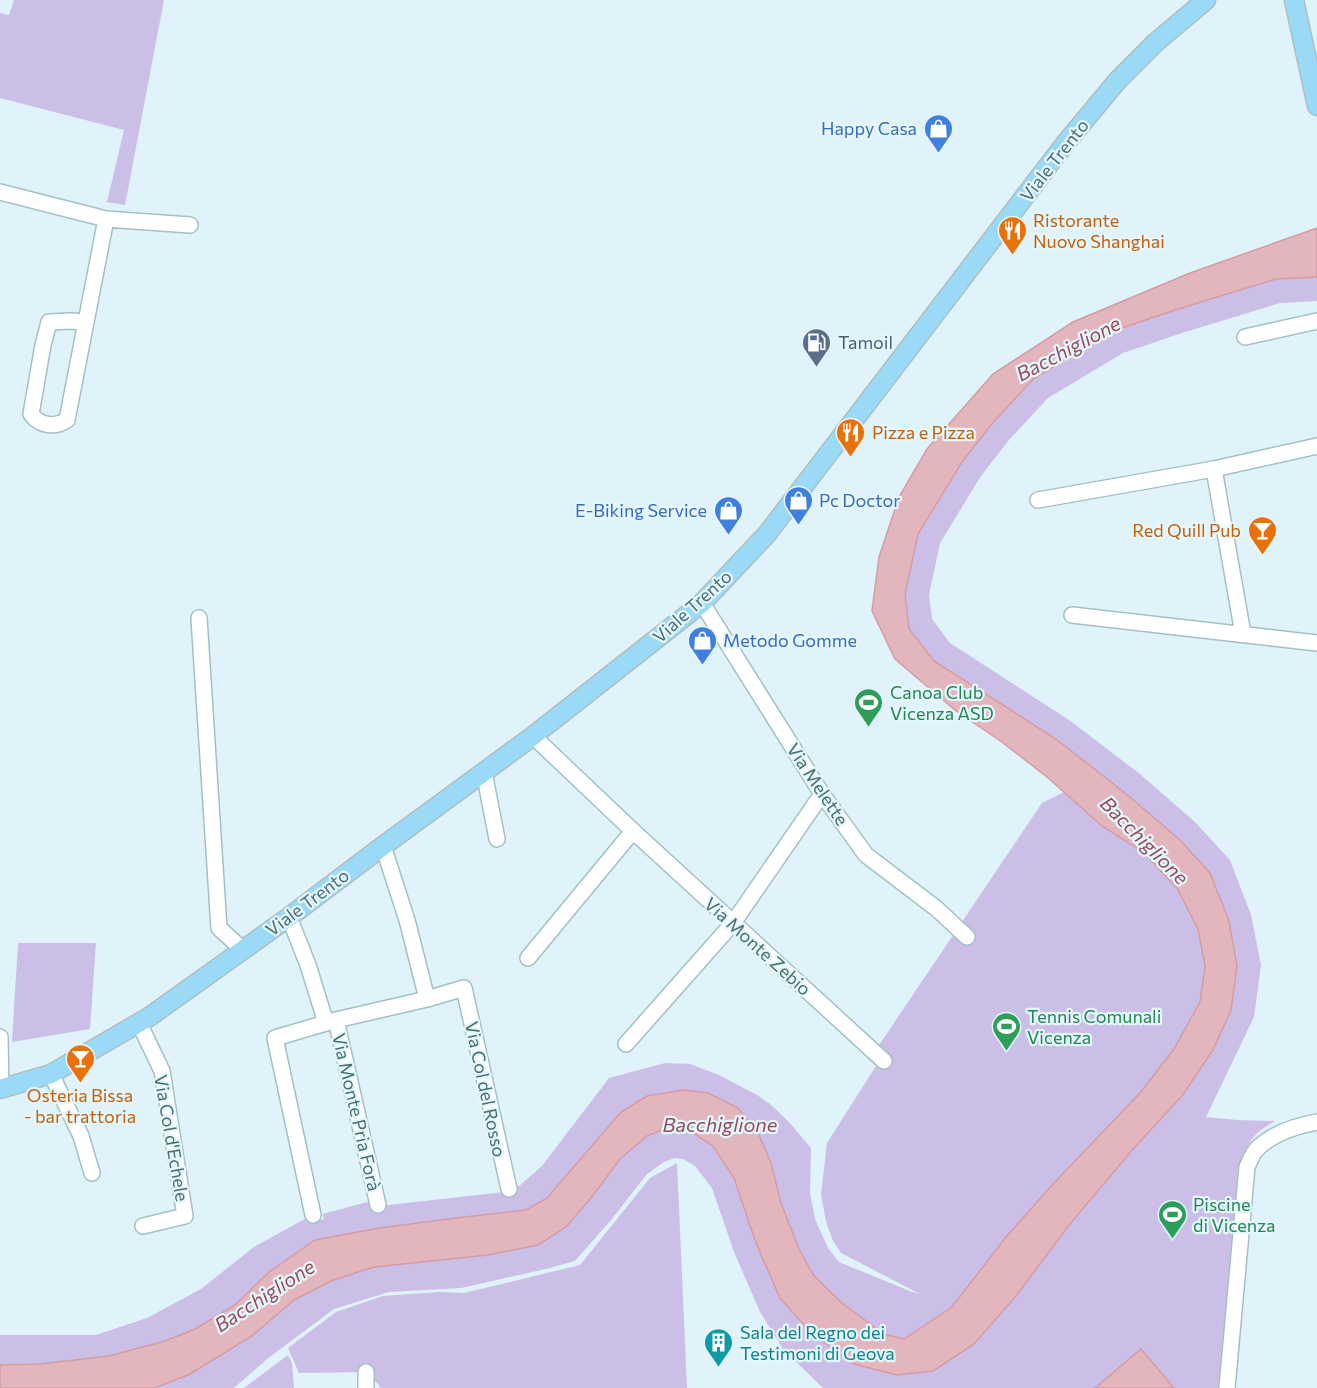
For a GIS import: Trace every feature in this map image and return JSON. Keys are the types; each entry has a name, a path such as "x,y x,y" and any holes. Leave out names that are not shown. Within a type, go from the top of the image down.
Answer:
{"main road":[{"name":"Viale Trento","path":"0,1089 51,1074 140,1023 289,917 533,736 702,603 767,534 1064,145 1118,80 1155,43 1205,0"},
{"path":"1294,0 1317,106"}],"street":[{"path":"0,192 106,219 190,225"},
{"path":"85,322 49,322 31,414 36,421 46,425 58,424 67,420 106,219"},
{"path":"1245,337 1317,321"},
{"path":"1038,500 1214,469 1317,446"},
{"path":"1214,469 1243,634"},
{"name":"Via Melette","path":"702,603 822,794 866,855 938,909 967,936"},
{"path":"1072,615 1317,643"},
{"path":"199,618 219,928 243,950"},
{"name":"Via Monte Zebio","path":"533,736 884,1061"},
{"path":"484,772 498,839"},
{"path":"626,1044 733,923 822,794"},
{"path":"528,958 633,831"},
{"path":"313,1215 275,1038 331,1021 427,999 407,920 383,846"},
{"name":"Via Monte Pria Forà","path":"289,917 331,1021 378,1205"},
{"name":"Via Col del Rosso","path":"427,999 464,988 508,1189"},
{"name":"Via Col d'Echele","path":"140,1023 162,1071 185,1216 143,1226"},
{"path":"0,1037 0,1089"},
{"path":"51,1074 81,1136 92,1173"},
{"path":"1227,1388 1247,1167 1255,1151 1272,1137 1294,1126 1317,1122"}],"shaded area":[{"path":"14,0 164,0 125,205 107,202 124,130 0,98 0,13 9,15"},
{"path":"1317,277 1317,301 1280,303 1123,353 1048,398 1009,440 981,476 940,543 929,595 932,619 950,643 1069,720 1140,774 1195,822 1230,860 1251,915 1261,965 1254,1017 1206,1117 1275,1121 1266,1126 1250,1142 1240,1174 1223,1388 823,1388 783,1349 760,1312 734,1252 712,1188 695,1166 683,1159 675,1158 664,1162 647,1174 575,1261 461,1288 389,1292 334,1309 267,1359 234,1388 155,1388 190,1374 252,1336 294,1300 331,1280 374,1267 488,1255 566,1227 620,1159 647,1136 669,1127 692,1133 713,1146 734,1178 756,1243 897,1375 933,1371 974,1344 1016,1296 1070,1225 1134,1148 1182,1096 1213,1050 1229,921 1056,739 934,661 909,629 905,594 918,534 962,462 991,425 1033,379 1113,331 1276,279"},
{"name":"Tennis Comunali Vicenza","path":"1064,792 1102,826 1143,852 1177,888 1198,929 1205,966 1200,1002 1174,1049 1140,1093 1006,1237 952,1307 904,1339 884,1334 843,1304 814,1276 799,1249 781,1203 771,1163 758,1133 738,1108 708,1093 567,1175 547,1198 526,1210 379,1228 315,1240 269,1272 235,1305 195,1329 165,1341 109,1356 40,1364 0,1365 0,1335 96,1335 147,1318 201,1289 254,1247 310,1216 311,1222 324,1219 323,1214 378,1199 380,1206 504,1192 518,1187 542,1166 609,1078 665,1063 690,1064 719,1075 770,1104 811,1148 810,1193 815,1219 828,1248 839,1262 920,1294 841,1253 833,1241 826,1222 821,1194 827,1143 876,1066 869,1060 1042,803"},
{"path":"18,943 96,943 90,1029 12,1042"},
{"path":"677,1163 687,1388 380,1388 366,1372 299,1373 288,1348 336,1312 383,1296 439,1292 464,1293 580,1265 650,1178"},
{"path":"288,1355 292,1363 294,1388 244,1388"}],"water":[{"name":"Bacchiglione","path":"1317,228 1317,277 1276,279 1113,331 1033,379 991,425 962,462 918,534 905,594 909,629 934,661 1056,739 1179,839 1210,873 1229,921 1237,966 1231,1010 1213,1050 1182,1096 1134,1148 1070,1224 1016,1296 974,1344 933,1371 897,1375 854,1364 811,1333 780,1298 756,1243 734,1178 713,1146 693,1133 669,1127 647,1136 620,1159 566,1227 538,1245 488,1255 374,1267 331,1281 294,1300 252,1336 190,1374 155,1388 0,1388 0,1365 40,1364 109,1356 165,1341 195,1329 235,1305 269,1272 315,1240 379,1228 526,1210 547,1198 621,1112 647,1096 683,1090 708,1093 738,1108 758,1133 771,1163 781,1203 799,1249 814,1276 843,1304 884,1334 904,1339 952,1307 1006,1237 1140,1093 1174,1049 1200,1002 1205,966 1198,929 1177,888 1143,852 1102,826 1047,777 1002,742 956,711 895,659 872,611 879,557 899,497 927,449 993,374 1073,322 1190,273"},
{"path":"1141,1349 1174,1388 1095,1388"}],"place":[{"name":"Happy Casa","path":"938,154"},
{"name":"Ristorante Nuovo Shanghai","path":"1012,256"},
{"name":"Tamoil","path":"817,368"},
{"name":"Pizza e Pizza","path":"851,458"},
{"name":"Pc Doctor","path":"798,526"},
{"name":"E-Biking Service","path":"728,536"},
{"name":"Red Quill Pub","path":"1262,556"},
{"name":"Metodo Gomme","path":"702,666"},
{"name":"Canoa Club Vicenza ASD","path":"869,728"},
{"name":"Tennis Comunali Vicenza","path":"1006,1052"},
{"name":"Osteria Bissa - bar trattoria","path":"80,1084"},
{"name":"Piscine di Vicenza","path":"1172,1240"},
{"name":"Sala del Regno dei Testimoni di Geova","path":"719,1368"}]}
